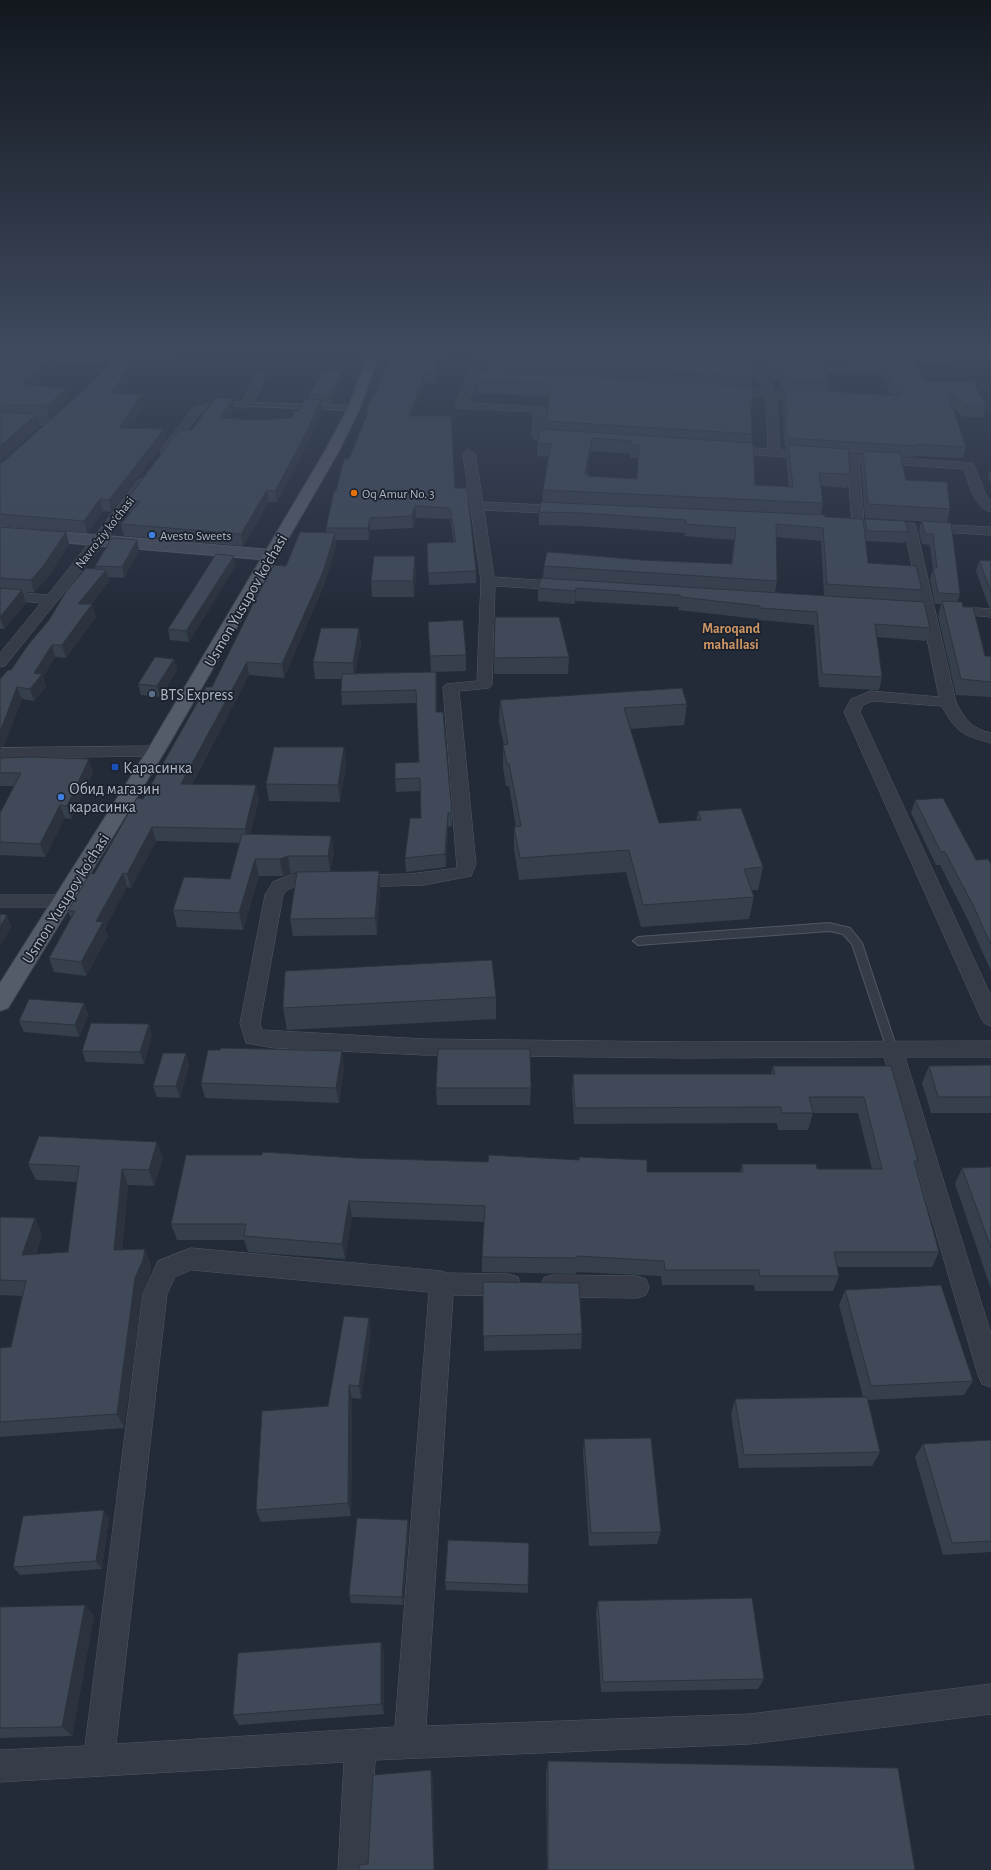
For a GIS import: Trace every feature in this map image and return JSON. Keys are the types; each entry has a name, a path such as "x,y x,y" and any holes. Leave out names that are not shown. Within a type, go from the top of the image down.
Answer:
{"main road":[{"name":"Usmon Yusupov ko'chasi","path":"0,1002 156,751 337,440"}],"street":[{"path":"159,460 174,440"},
{"path":"773,440 774,453"},
{"path":"719,450 969,466 980,496 991,508"},
{"path":"469,454 478,506 488,581 484,685 451,687 467,864 465,872 446,877 404,882 291,881 279,886 274,895 250,1023 253,1037 274,1040 424,1047 686,1050 991,1049"},
{"path":"853,459 858,523"},
{"name":"Navro'ziy ko'chasi","path":"0,663 98,541 150,472"},
{"path":"478,506 580,511"},
{"path":"842,522 873,524"},
{"path":"991,531 903,526 921,609 948,702 959,724 976,735 991,738"},
{"path":"0,532 271,555"},
{"path":"488,581 574,587"},
{"path":"0,595 50,599"},
{"path":"921,609 991,613"},
{"path":"948,702 871,696 856,702 852,712 991,1018"},
{"path":"0,753 156,751"},
{"path":"0,901 63,901"},
{"path":"892,1049 991,1375"},
{"path":"99,1762 155,1294 166,1269 191,1260 442,1282 442,1284 637,1287"},
{"path":"409,1742 442,1284"},
{"path":"0,1766 99,1762 409,1742 750,1729 991,1699"},
{"path":"354,1870 360,1745"}],"lane":[{"path":"638,941 829,927 846,931 857,943 892,1049"}],"building":[{"path":"0,440 7,440 0,446"},
{"path":"27,440 155,440 109,500 100,499 84,521 0,514 0,463"},
{"path":"171,440 302,440 275,491 267,490 241,534 121,524 140,501 126,501"},
{"path":"357,440 452,440 455,488 467,488 476,571 428,573 427,543 456,542 450,508 415,506 412,516 370,518 368,528 326,528 334,491 336,491 344,459 349,459"},
{"path":"538,440 592,440 585,474 589,474 588,476 637,479 639,445 631,444 631,441 621,440 712,440 753,443 755,485 793,487 788,445 848,449 850,474 819,473 823,503 543,490 551,444 537,443"},
{"path":"824,440 964,440 966,447 915,444 916,446"},
{"path":"863,451 900,453 906,480 947,482 950,509 868,504"},
{"path":"541,502 825,515 825,517 863,519 868,563 916,566 922,590 827,584 823,528 776,524 777,581 544,566 547,552 641,560 732,564 736,528 686,524 686,520 581,513 539,512"},
{"path":"865,519 905,521 908,532 867,531"},
{"path":"922,521 951,523 960,594 938,593 933,568 937,568 933,534 925,534"},
{"path":"0,527 66,532 44,565 31,580 0,578"},
{"path":"300,532 335,533 323,572 282,664 247,662 181,784 256,785 245,829 152,827 127,874 123,873 96,921 103,922 81,962 49,958 75,911 68,911 90,873 94,874 137,798 143,799 206,687 212,687 274,565 286,566"},
{"path":"112,538 137,540 122,567 95,566"},
{"path":"216,554 234,556 186,631 168,629"},
{"path":"374,556 415,556 413,581 371,581"},
{"path":"979,560 991,561 991,592"},
{"path":"86,568 106,570 78,604 92,604 62,645 52,645 34,673 42,674 30,689 17,687 0,732 0,679 8,670 11,670 28,645 49,620 67,590"},
{"path":"541,578 924,602 930,628 875,624 882,677 822,674 817,612 760,608 760,606 680,597 680,595 576,588 575,591 538,588"},
{"path":"0,588 22,590 0,617"},
{"path":"942,601 962,602 963,607 973,607 985,656 991,656 991,682 961,679"},
{"path":"495,617 559,617 569,657 494,658"},
{"path":"463,620 466,655 430,656 428,622"},
{"path":"321,628 359,628 353,663 313,662"},
{"path":"155,657 174,659 157,686 138,684"},
{"path":"436,672 436,712 443,712 452,813 448,813 445,854 405,858 410,818 421,818 420,778 395,779 395,763 419,762 416,690 341,692 342,674"},
{"path":"682,688 687,704 624,708 659,823 701,820 698,811 741,808 763,867 744,869 754,897 643,905 629,850 520,858 514,827 521,826 509,764 507,764 503,745 508,744 500,700"},
{"path":"274,747 344,747 338,785 266,784"},
{"path":"30,757 89,759 67,806 60,805 40,844 0,842 0,813 21,773 0,773 0,758"},
{"path":"943,798 976,860 988,859 991,864 991,945 974,907 945,852 941,852 915,800"},
{"path":"242,834 331,836 328,856 288,856 280,859 255,859 239,913 173,910 184,877 230,879"},
{"path":"379,871 375,918 290,919 297,872"},
{"path":"0,914 7,915 0,927"},
{"path":"492,960 496,997 283,1008 285,971"},
{"path":"29,999 84,1003 75,1025 19,1021"},
{"path":"91,1023 149,1024 140,1052 82,1051"},
{"path":"221,1048 342,1051 336,1088 201,1083 208,1050 220,1050"},
{"path":"438,1049 530,1049 531,1088 436,1088"},
{"path":"163,1053 186,1053 176,1086 153,1086"},
{"path":"991,1065 991,1097 938,1097 929,1066"},
{"path":"773,1066 891,1066 918,1161 914,1161 939,1252 834,1252 839,1276 760,1276 759,1270 665,1270 664,1261 577,1256 577,1258 482,1257 485,1206 349,1201 342,1244 244,1236 246,1224 171,1224 186,1155 262,1155 262,1152 356,1158 488,1162 489,1155 579,1160 579,1157 647,1160 647,1172 743,1172 742,1164 816,1164 817,1169 882,1169 864,1097 809,1097 813,1113 782,1113 781,1107 575,1108 573,1074 775,1074"},
{"path":"39,1136 157,1142 149,1170 122,1169 114,1250 145,1249 143,1260 135,1278 117,1414 0,1422 0,1348 11,1347 26,1281 0,1280 0,1217 35,1218 22,1255 68,1252 79,1166 28,1164"},
{"path":"991,1167 991,1248 962,1168"},
{"path":"483,1282 579,1283 582,1334 483,1336"},
{"path":"941,1285 973,1381 871,1386 845,1290"},
{"path":"344,1316 369,1318 359,1386 349,1385 348,1503 256,1510 262,1411 328,1406"},
{"path":"867,1397 880,1452 744,1455 735,1399"},
{"path":"651,1438 661,1532 591,1533 584,1439"},
{"path":"991,1440 991,1541 952,1543 923,1444"},
{"path":"104,1510 96,1561 13,1567 23,1516"},
{"path":"357,1518 408,1520 402,1597 349,1595"},
{"path":"448,1540 529,1543 528,1585 445,1582"},
{"path":"752,1598 764,1679 603,1682 598,1601"},
{"path":"85,1605 62,1727 0,1728 0,1607"},
{"path":"381,1642 381,1704 233,1715 238,1653"},
{"path":"548,1761 898,1768 915,1870 548,1870"},
{"path":"431,1770 434,1870 359,1870 359,1865 368,1864 373,1775"}],"place":[{"name":"Oq Amur No. 3","path":"354,493"},
{"name":"Avesto Sweets","path":"152,535"},
{"name":"BTS Express","path":"152,694"},
{"name":"Карасинка","path":"115,767"},
{"name":"Обид магазин карасинка","path":"61,797"}],"district":[{"name":"Maroqand mahallasi","path":"731,636"}]}
